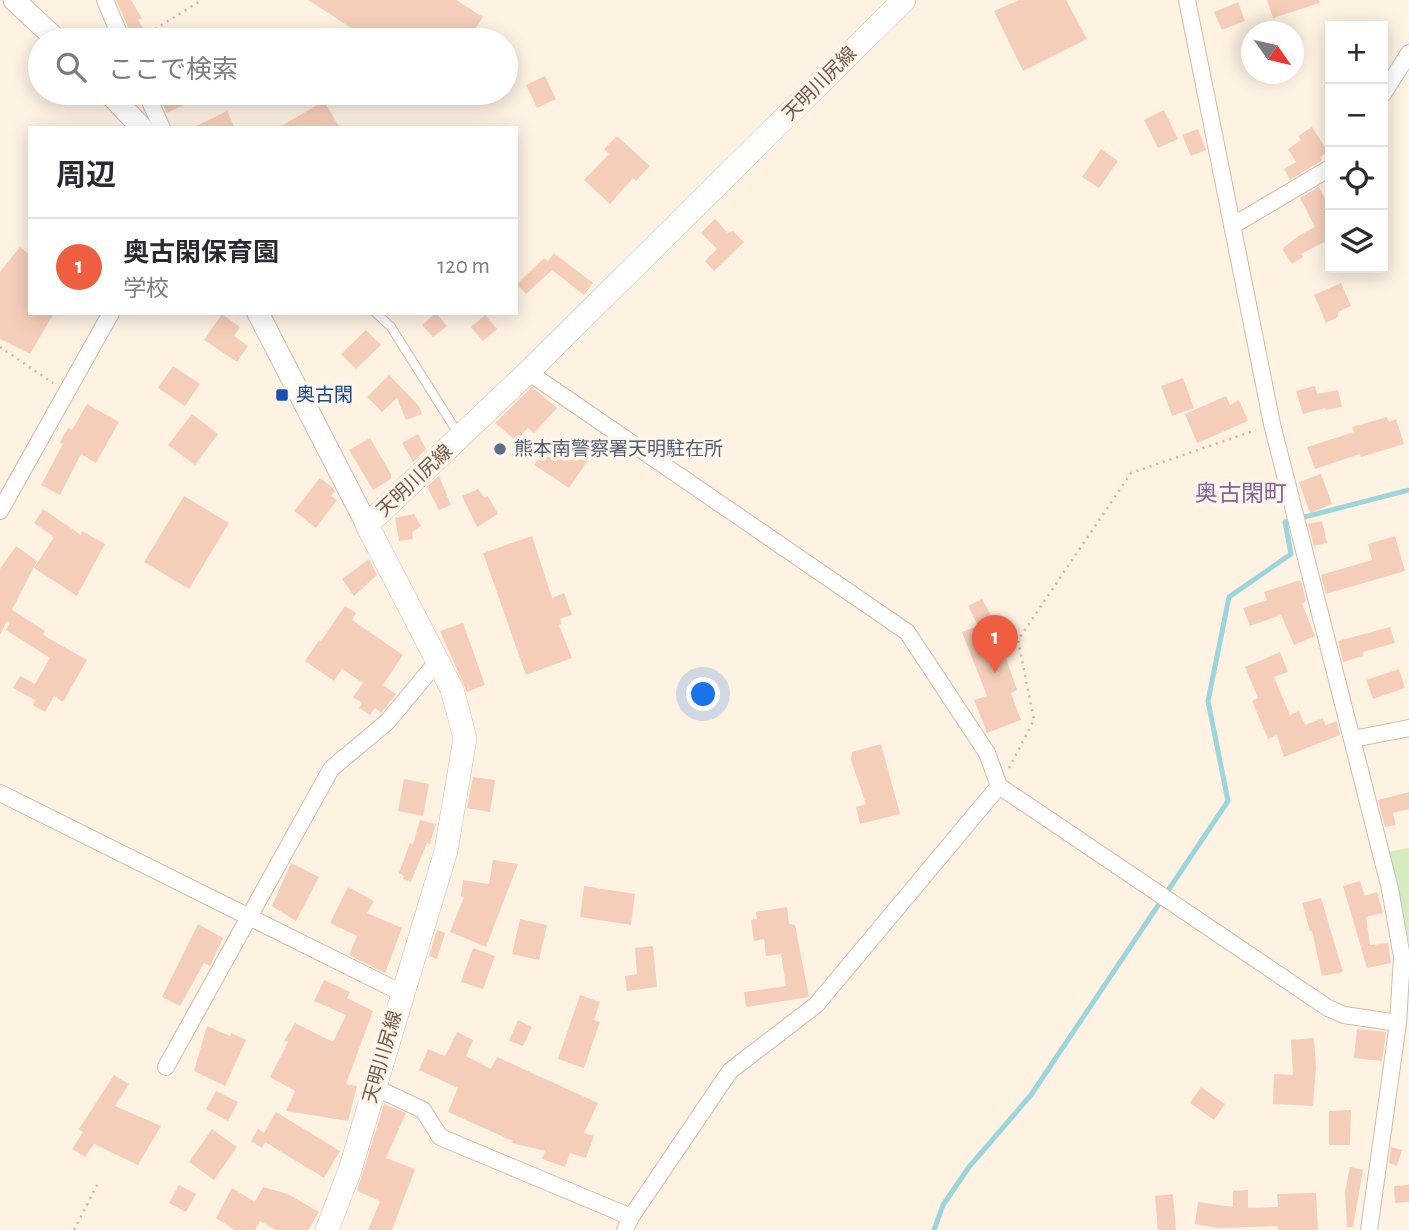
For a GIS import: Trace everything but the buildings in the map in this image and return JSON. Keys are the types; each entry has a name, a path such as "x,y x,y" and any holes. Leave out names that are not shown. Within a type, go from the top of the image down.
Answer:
{"main road":[{"name":"天明川尻線","path":"327,1230 350,1170 446,851 465,738 452,689 367,525 461,438 904,0"}],"street":[{"path":"14,0 44,28"},
{"path":"105,0 117,28"},
{"path":"1187,0 1272,424 1390,889 1402,957 1398,1023 1369,1230"},
{"path":"1388,86 1409,53"},
{"path":"120,105 140,126"},
{"path":"151,105 161,126"},
{"path":"1232,226 1325,171"},
{"path":"0,511 110,315"},
{"path":"259,315 367,525"},
{"path":"528,372 907,632 986,753 999,786 1328,1008 1344,1015 1398,1023"},
{"path":"166,1067 331,769 387,722 438,661"},
{"path":"1353,739 1409,728"},
{"path":"374,1087 423,1110 440,1137 628,1224 730,1071 816,1005 999,786"},
{"path":"0,793 402,993"}],"lane":[{"path":"378,315 391,327 461,438"}],"path":[{"path":"156,28 202,0"},
{"path":"0,347 67,393"},
{"path":"999,786 1034,720 1018,639 1130,473 1272,424"},
{"path":"74,1230 97,1185"}],"green space":[{"path":"1409,848 1409,942 1387,852"}],"waterway":[{"path":"934,1230 943,1205 969,1167 1031,1095 1228,801 1208,701 1229,597 1291,554 1285,522 1409,490"}],"place":[{"name":"奥古閑","path":"282,395"},
{"name":"熊本南警察署天明駐在所","path":"500,449"},
{"name":"奥古閑保育園","path":"995,673"}],"district":[{"name":"奥古閑町","path":"1241,494"}]}
